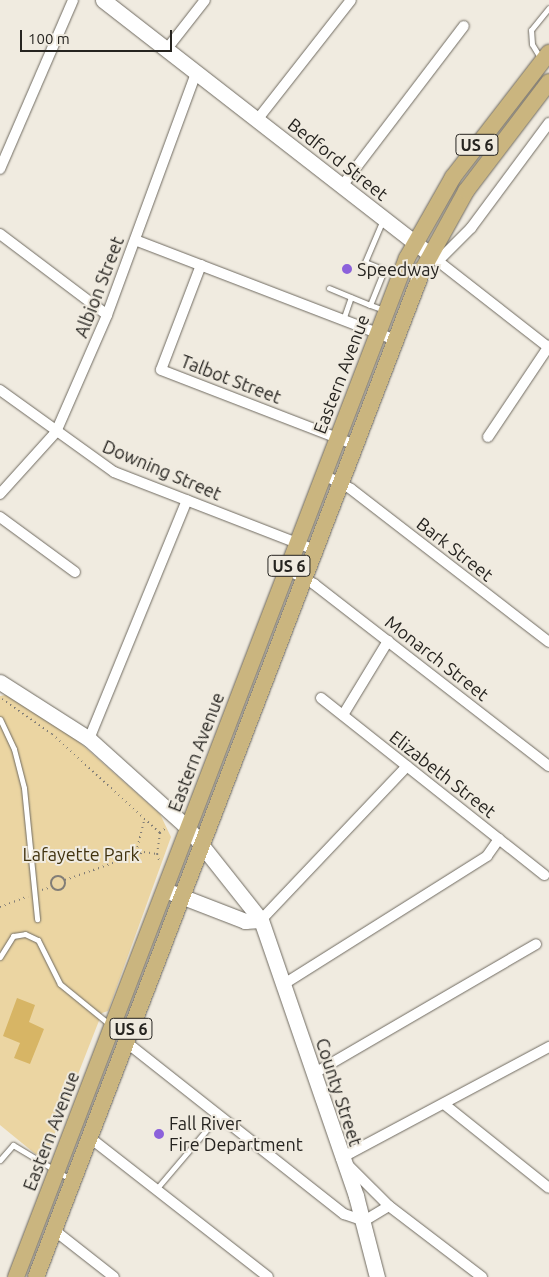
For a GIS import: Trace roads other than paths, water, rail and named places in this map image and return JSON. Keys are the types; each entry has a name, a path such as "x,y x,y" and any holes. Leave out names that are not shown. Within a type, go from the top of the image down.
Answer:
{"main road":[{"name":"US 6","path":"414,242 453,177 546,57"},
{"name":"US 6","path":"36,1277 395,340 466,191 549,82"},
{"name":"Eastern Avenue","path":"16,1277 414,242"}],"street":[{"path":"0,169 74,0"},
{"name":"Bedford Street","path":"103,0 549,347"},
{"path":"166,50 205,0"},
{"path":"257,120 351,0"},
{"path":"342,186 464,26"},
{"name":"Albion Street","path":"0,494 56,432 107,315 196,73"},
{"path":"434,258 471,228 549,123"},
{"path":"0,234 107,315"},
{"path":"134,240 395,340"},
{"name":"Talbot Street","path":"201,265 161,370 338,438"},
{"path":"488,437 549,347"},
{"name":"Downing Street","path":"0,390 114,472 315,550"},
{"path":"338,438 355,444"},
{"name":"Bark Street","path":"324,475 341,483 549,642"},
{"path":"89,739 188,500"},
{"path":"0,517 75,572"},
{"name":"Monarch Street","path":"288,570 305,577 549,766"},
{"path":"343,715 388,641"},
{"name":"County Street","path":"0,682 89,739 188,828 202,843 261,920 364,1221 377,1277"},
{"name":"Elizabeth Street","path":"321,698 544,875"},
{"path":"164,890 249,922 261,920 407,766"},
{"path":"284,984 487,856 499,839"},
{"path":"313,1074 536,944"},
{"path":"126,1042 340,1212 364,1221 389,1206"},
{"path":"482,1277 389,1206 341,1158 549,1047"},
{"path":"444,1104 549,1188"},
{"path":"89,1137 158,1187 268,1277"},
{"path":"54,1230 114,1277"}],"lane":[{"path":"546,57 532,44 531,30 549,8"},
{"path":"384,219 365,262 400,276"},
{"path":"370,305 384,270"},
{"path":"329,288 387,310"},
{"path":"343,320 351,297"},
{"path":"0,719 14,749 24,788 37,919"},
{"path":"0,957 13,936 25,934 38,940 60,984 112,1026"},
{"path":"158,1187 219,1115"},
{"path":"0,1160 13,1145 56,1173 73,1180"}],"place":[{"name":"Speedway","path":"347,269"},
{"name":"Fall River Fire Department","path":"159,1134"}],"park label":[{"name":"Lafayette Park","path":"81,854"}]}
